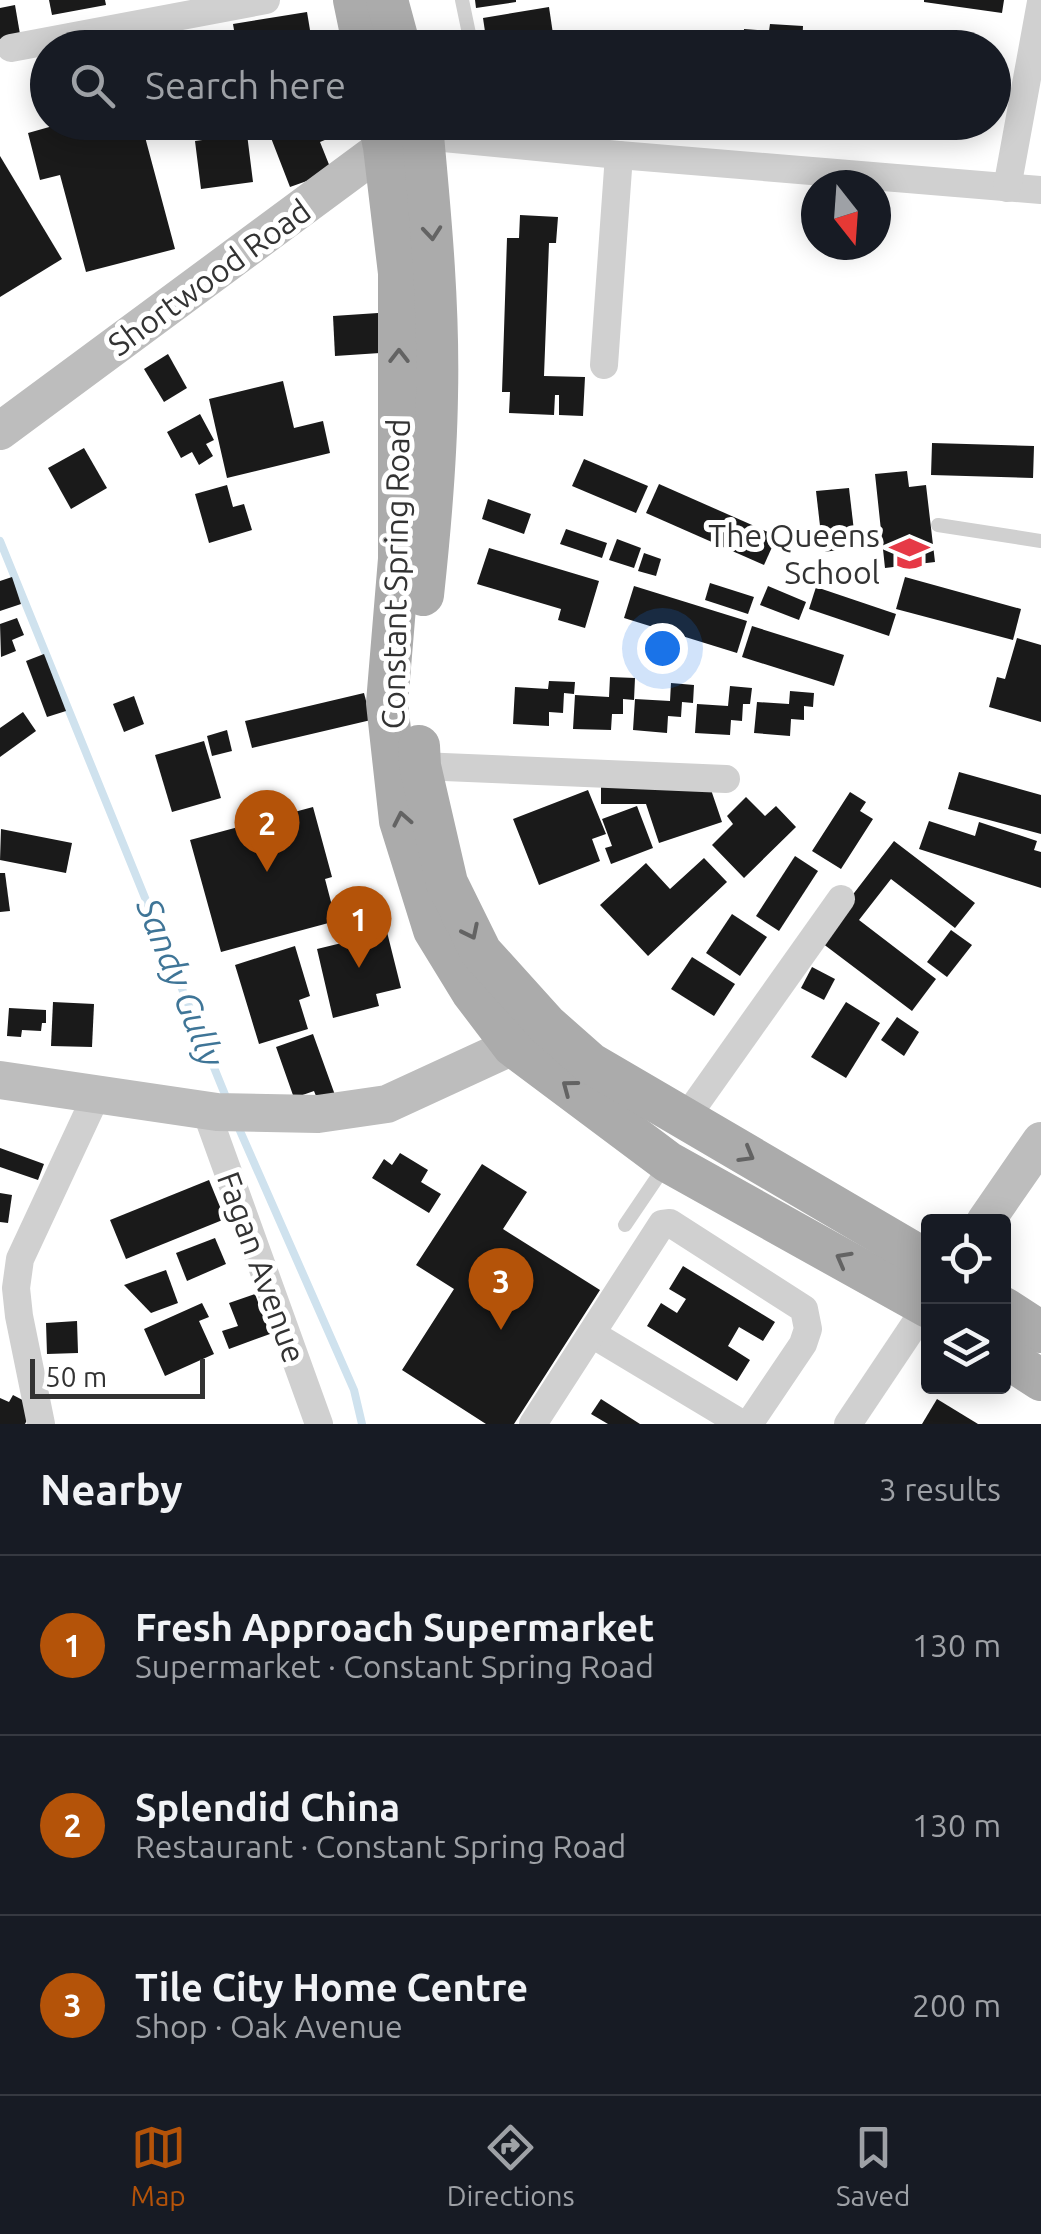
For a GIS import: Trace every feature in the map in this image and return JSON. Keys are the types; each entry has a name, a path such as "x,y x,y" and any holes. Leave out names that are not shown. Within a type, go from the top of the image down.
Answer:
{"main road":[{"path":"354,0 360,30"},
{"path":"387,0 395,30"},
{"name":"Constant Spring Road","path":"402,140 399,558 387,703 400,821 434,930 472,992 514,1046 668,1162 926,1304"},
{"name":"Constant Spring Road","path":"404,140 434,259 437,396 428,550 414,664 420,766 447,882 481,952 547,1025 590,1063 921,1257"},
{"path":"1011,1313 1041,1332"},
{"path":"1011,1361 1041,1380"}],"street":[{"path":"107,30 266,0"},
{"path":"1007,188 1041,2"},
{"path":"11,48 30,44"},
{"name":"Shortwood Road","path":"6,427 391,140"},
{"path":"476,140 520,140"},
{"path":"564,140 618,156 1041,190"},
{"path":"604,365 618,156"},
{"path":"420,766 726,780"},
{"path":"685,1119 841,899"},
{"path":"0,1080 211,1112 318,1114 388,1104 514,1046"},
{"path":"41,1424 19,1316 16,1288 20,1259 96,1096"},
{"name":"Fagan Avenue","path":"211,1112 319,1424"},
{"path":"991,1214 1041,1141"},
{"path":"533,1424 665,1222 804,1309 808,1330 803,1344 746,1424 592,1334"},
{"path":"848,1424 921,1315"}],"lane":[{"path":"462,0 468,30"},
{"path":"938,525 1041,541"},
{"path":"625,1226 668,1162"}],"building":[{"path":"49,0 105,0 106,5 52,15"},
{"path":"475,0 516,0 516,2 476,8"},
{"path":"924,0 1004,0 1002,13"},
{"path":"15,5 21,40 0,44 0,8"},
{"path":"549,7 552,30 485,30 483,18"},
{"path":"307,12 310,30 234,30 233,24"},
{"path":"770,24 803,26 803,30 769,30"},
{"path":"28,133 30,140 146,140 175,249 86,272 60,175 40,180"},
{"path":"248,140 253,182 201,189 195,141"},
{"path":"272,140 325,140 320,142 332,172 290,187"},
{"path":"0,156 62,259 0,297"},
{"path":"520,215 558,217 556,243 549,243 544,376 585,377 583,416 559,415 559,395 555,395 554,415 509,413 510,392 502,392 507,238 519,238"},
{"path":"378,313 380,353 335,356 333,316"},
{"path":"168,354 187,388 164,402 144,369"},
{"path":"283,381 294,428 323,421 330,453 227,478 209,399"},
{"path":"200,414 214,440 206,444 213,456 199,465 192,452 181,458 167,432"},
{"path":"932,443 1034,446 1033,478 931,475"},
{"path":"84,448 107,488 71,509 48,468"},
{"path":"584,459 648,486 636,513 572,486"},
{"path":"907,471 909,487 926,485 935,562 885,568 875,474"},
{"path":"659,484 777,536 764,565 646,513"},
{"path":"227,485 233,507 244,504 252,530 209,543 195,494"},
{"path":"849,488 856,548 823,552 816,491"},
{"path":"488,499 531,514 524,534 482,519"},
{"path":"566,529 607,543 602,558 560,544"},
{"path":"617,539 641,548 634,568 609,560"},
{"path":"489,548 599,581 585,628 558,620 561,609 477,584"},
{"path":"644,553 661,559 656,576 638,571"},
{"path":"12,577 21,604 0,611 0,581"},
{"path":"905,577 1021,609 1013,640 896,609"},
{"path":"710,583 754,597 748,614 705,600"},
{"path":"634,586 747,621 737,653 624,618"},
{"path":"768,586 806,602 799,620 760,605"},
{"path":"816,587 896,614 889,636 809,609"},
{"path":"17,618 24,635 12,640 16,651 1,657 0,624"},
{"path":"752,626 844,655 834,686 742,657"},
{"path":"1017,638 1041,645 1041,722 989,707 997,677 1005,679"},
{"path":"44,654 66,711 47,717 26,661"},
{"path":"610,677 635,678 634,700 623,699 623,714 612,714 611,730 573,729 575,695 609,697"},
{"path":"549,681 575,682 574,694 564,693 563,713 549,712 549,726 513,724 515,687 548,689"},
{"path":"671,683 694,685 693,703 682,702 681,717 668,716 667,733 633,730 635,699 670,701"},
{"path":"730,686 752,688 750,704 743,704 742,721 731,720 730,735 695,733 697,704 728,706"},
{"path":"790,691 814,693 813,707 804,706 804,720 791,719 790,736 754,733 757,702 789,704"},
{"path":"364,693 371,720 252,748 245,721"},
{"path":"134,696 144,724 124,732 113,704"},
{"path":"23,712 36,731 0,757 0,728"},
{"path":"227,730 232,751 212,756 207,736"},
{"path":"204,741 221,798 172,812 155,755"},
{"path":"959,772 1041,795 1041,834 948,809"},
{"path":"601,780 708,781 722,822 659,843 646,804 601,804"},
{"path":"588,790 606,834 592,839 600,861 539,885 513,819"},
{"path":"850,792 866,802 860,811 873,819 841,869 812,851"},
{"path":"746,797 765,816 776,806 796,827 744,878 712,845 733,824 727,816"},
{"path":"637,806 653,848 611,864 605,848 612,846 602,819"},
{"path":"313,807 332,877 325,879 336,921 221,952 190,840"},
{"path":"929,821 975,836 979,822 1037,841 1034,850 1041,852 1041,888 919,849"},
{"path":"1,829 72,843 66,873 0,860"},
{"path":"894,841 975,903 955,928 891,879 859,920 936,979 912,1011 818,940"},
{"path":"795,856 818,871 779,931 756,916"},
{"path":"704,858 727,882 648,956 600,905 646,863 670,889"},
{"path":"0,873 5,873 10,911 0,912"},
{"path":"732,914 767,937 740,976 706,953"},
{"path":"951,930 972,945 947,977 927,962"},
{"path":"387,932 401,988 376,994 379,1006 333,1018 317,949"},
{"path":"295,946 310,996 299,1000 308,1029 259,1044 235,965"},
{"path":"692,957 735,984 714,1016 671,989"},
{"path":"812,967 835,979 824,1000 801,988"},
{"path":"53,1002 94,1004 92,1047 51,1046"},
{"path":"846,1002 880,1023 846,1078 811,1057"},
{"path":"9,1008 46,1010 46,1023 42,1023 41,1031 22,1030 21,1037 7,1036"},
{"path":"897,1017 919,1032 904,1056 881,1040"},
{"path":"313,1034 335,1095 318,1101 314,1091 294,1098 276,1047"},
{"path":"0,1148 44,1164 38,1180 0,1167"},
{"path":"400,1153 428,1170 421,1182 441,1194 429,1213 372,1178 384,1159 392,1165"},
{"path":"482,1164 527,1192 503,1229 600,1290 514,1424 486,1424 402,1370 454,1289 416,1265"},
{"path":"209,1180 225,1219 126,1259 110,1220"},
{"path":"0,1193 12,1195 8,1223 0,1222"},
{"path":"215,1238 226,1264 187,1281 176,1253"},
{"path":"683,1266 775,1322 763,1341 739,1327 728,1346 750,1360 737,1381 647,1326 661,1303 677,1313 686,1299 669,1289"},
{"path":"166,1270 178,1303 151,1313 124,1285"},
{"path":"255,1294 270,1334 229,1349 222,1331 238,1326 229,1303"},
{"path":"202,1303 209,1317 199,1321 214,1354 165,1376 144,1329"},
{"path":"77,1321 78,1353 47,1354 46,1323"},
{"path":"13,1395 34,1406 25,1424 0,1424 0,1398 9,1402"},
{"path":"601,1399 640,1424 608,1424 591,1414"},
{"path":"937,1399 978,1424 922,1424"}],"waterway":[{"name":"Sandy Gully","path":"0,541 228,1102"},
{"name":"Sandy Gully","path":"237,1124 354,1390 362,1424"}],"place":[{"name":"The Queens School","path":"910,553"},
{"name":"Splendid China","path":"267,872"},
{"name":"Fresh Approach Supermarket","path":"359,968"},
{"name":"Tile City Home Centre","path":"501,1330"}]}
